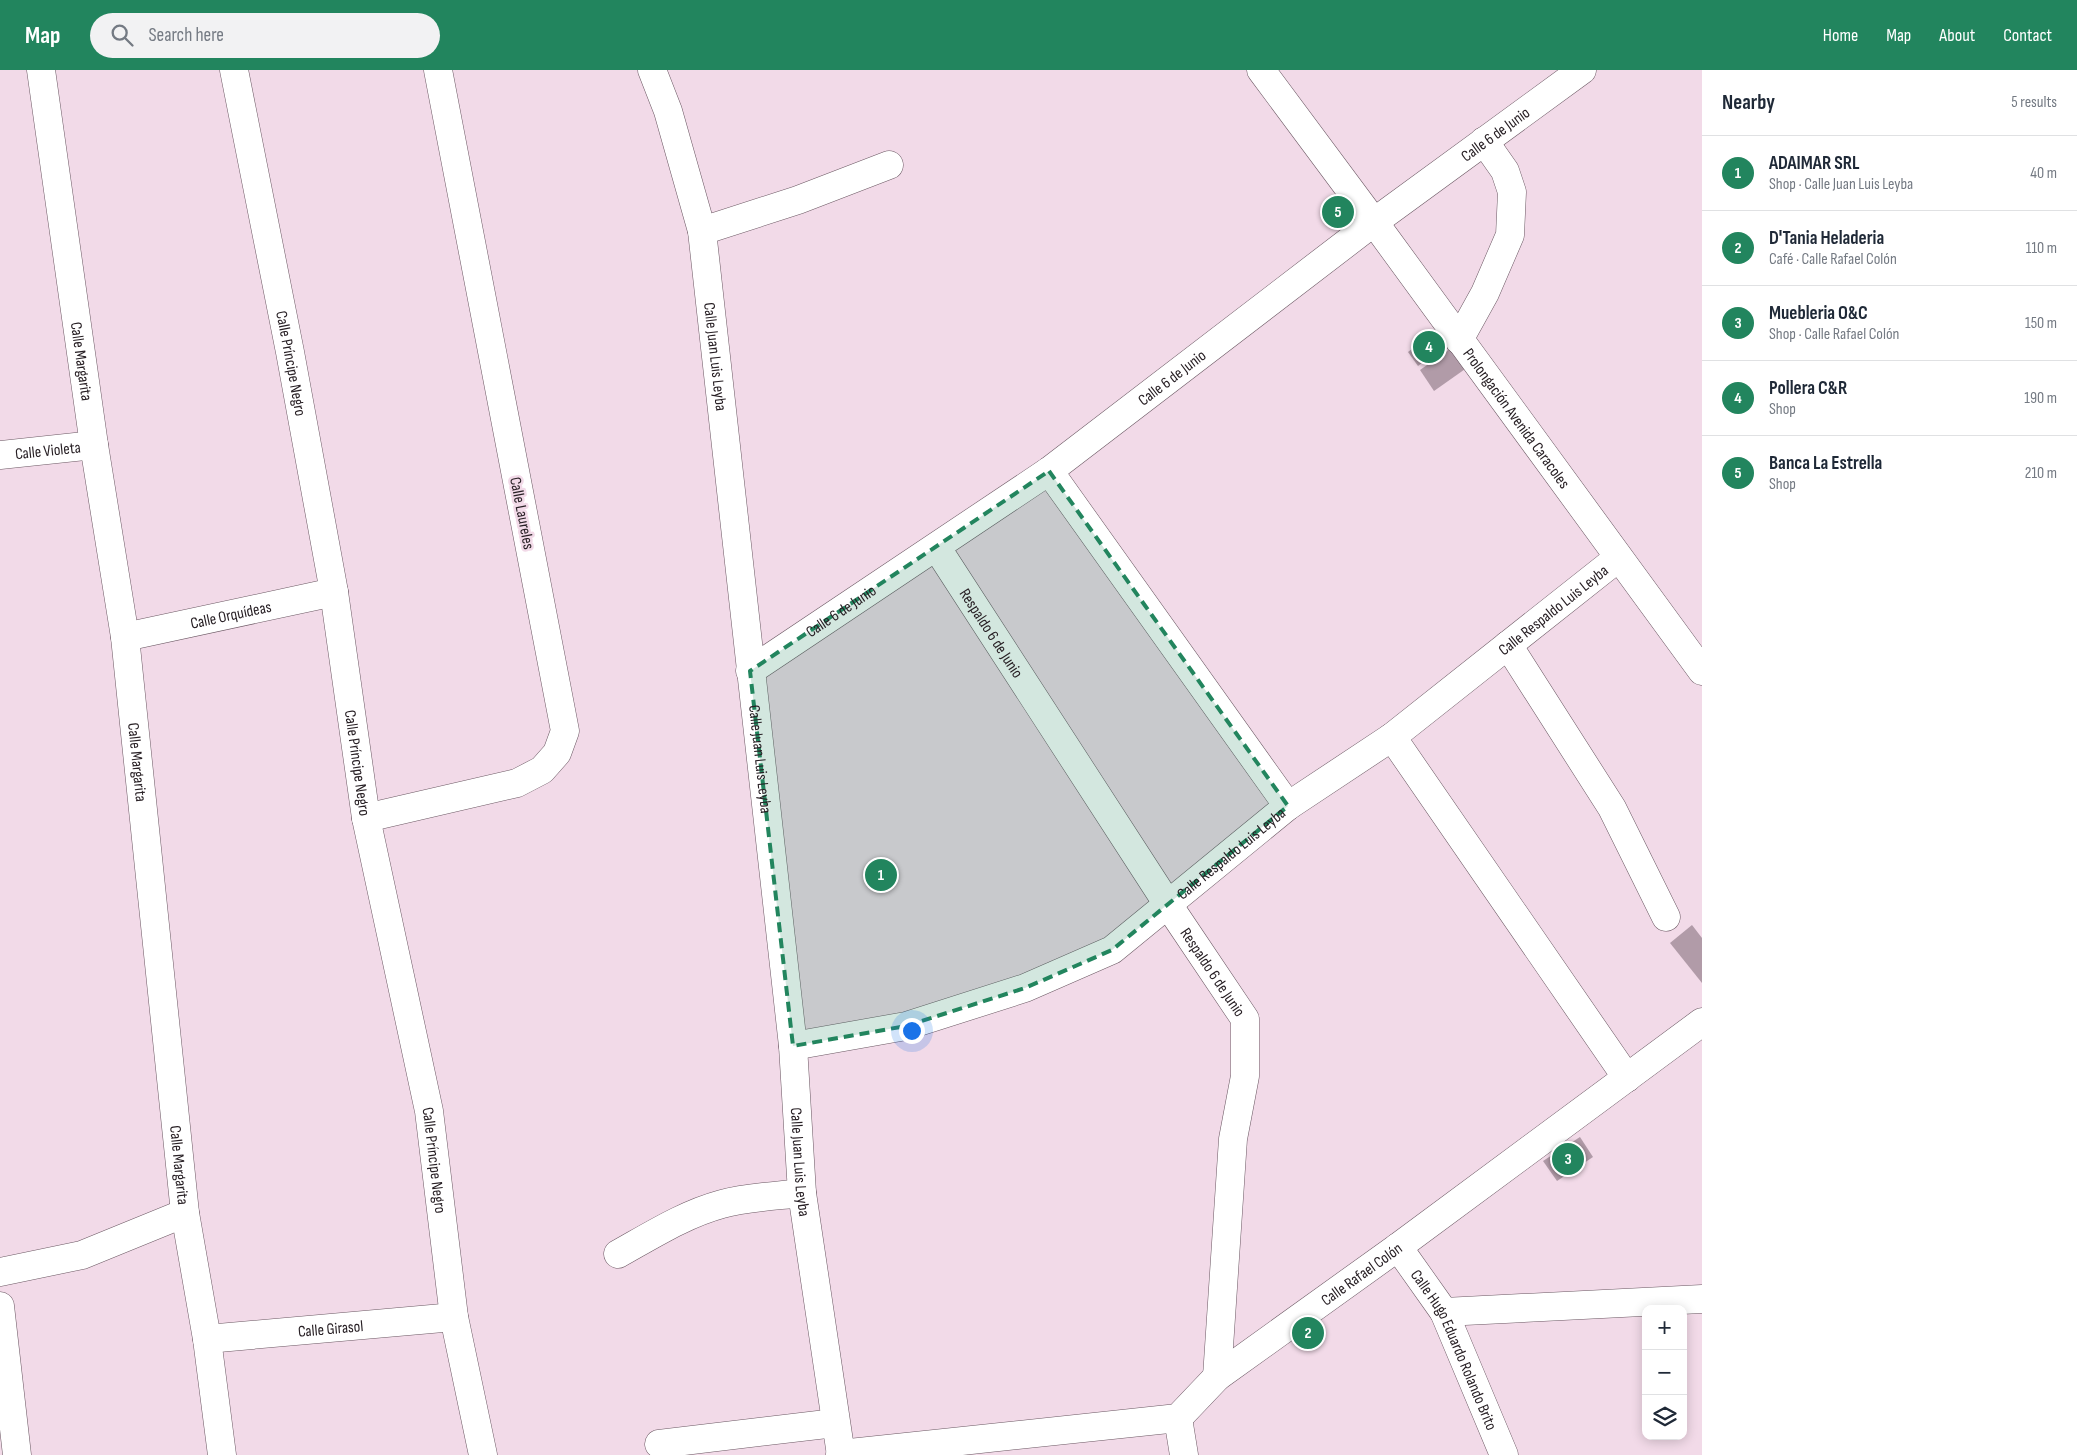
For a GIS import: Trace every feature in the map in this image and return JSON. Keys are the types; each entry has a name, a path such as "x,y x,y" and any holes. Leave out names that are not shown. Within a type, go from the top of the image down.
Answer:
{"street":[{"name":"Calle Margarita","path":"41,70 94,445 125,637 185,1213 207,1339 222,1455"},
{"name":"Calle Príncipe Negro","path":"234,70 290,352 334,592 366,818 428,1111 454,1317 482,1455"},
{"name":"Calle Laureles","path":"366,818 517,783 542,770 557,753 565,732 438,70"},
{"name":"Calle Juan Luis Leyba","path":"652,70 668,111 702,230 793,1046 802,1193 840,1454"},
{"name":"Prolongación Avenida Caracoles","path":"1261,70 1702,671"},
{"name":"Calle 6 de Junio","path":"750,671 937,548 1049,471 1374,222 1582,70"},
{"path":"1459,340 1485,293 1510,235 1512,192 1505,171 1484,141"},
{"path":"702,230 798,200 889,165"},
{"name":"Calle Violeta","path":"0,455 94,445"},
{"path":"1049,471 1288,806"},
{"name":"Respaldo 6 de Junio","path":"937,548 1167,903 1245,1019 1245,1076 1233,1139 1217,1377"},
{"name":"Calle Respaldo Luis Leyba","path":"793,1046 906,1026 1025,988 1112,950 1167,903 1288,806 1392,737 1618,558"},
{"name":"Calle Orquídeas","path":"125,637 334,592"},
{"path":"1508,645 1612,808 1666,917"},
{"path":"1392,737 1627,1078"},
{"name":"Calle Rafael Colón","path":"1178,1418 1217,1377 1398,1247 1702,1022"},
{"path":"618,1254 702,1210 724,1203 802,1193"},
{"path":"0,1272 82,1255 185,1213"},
{"name":"Calle Hugo Eduardo Rolando Brito","path":"1398,1247 1444,1312 1504,1455"},
{"path":"1444,1312 1702,1299"},
{"path":"0,1306 10,1440"},
{"name":"Calle Girasol","path":"207,1339 454,1317"},
{"path":"840,1454 1178,1418 1184,1455"},
{"path":"659,1444 835,1423"}],"highlighted area":[{"path":"1049,471 1288,806 1112,950 1025,988 906,1026 793,1046 750,671"}],"building":[{"path":"1342,202 1349,211 1333,223 1326,214"},
{"path":"1440,328 1450,342 1418,366 1408,352"},
{"path":"1454,346 1468,367 1434,391 1420,370"},
{"path":"1692,925 1702,938 1702,983 1670,943"},
{"path":"1580,1137 1593,1157 1557,1181 1543,1161"},
{"path":"1306,1321 1319,1338 1310,1344 1298,1327"}],"place":[{"name":"Banca La Estrella","path":"1338,212"},
{"name":"Pollera C&R","path":"1429,347"},
{"name":"ADAIMAR SRL","path":"881,875"},
{"name":"Muebleria O&C","path":"1568,1159"},
{"name":"D'Tania Heladeria","path":"1308,1333"}]}
